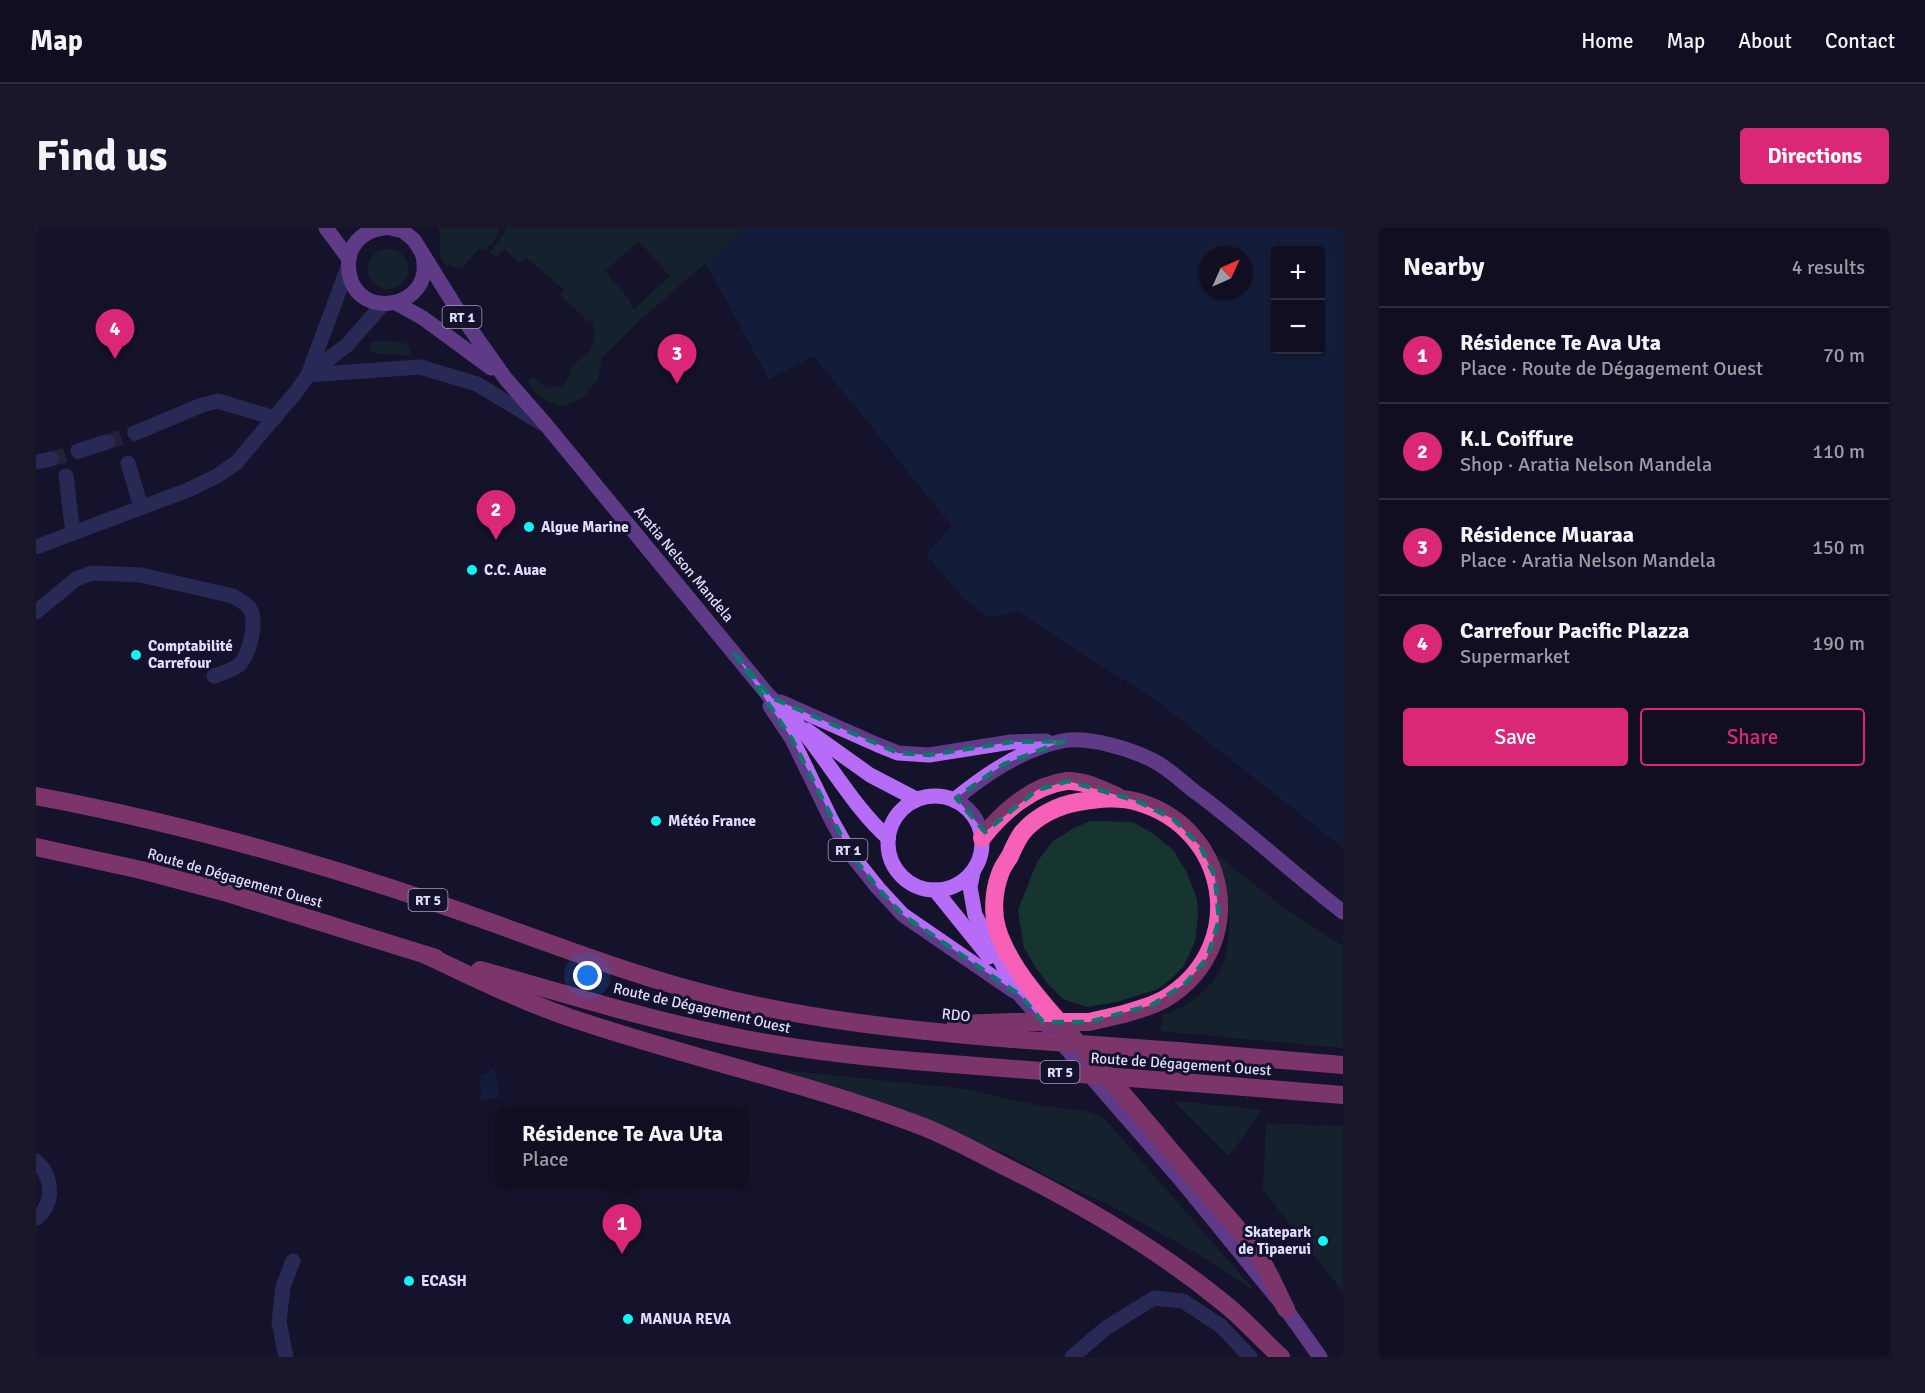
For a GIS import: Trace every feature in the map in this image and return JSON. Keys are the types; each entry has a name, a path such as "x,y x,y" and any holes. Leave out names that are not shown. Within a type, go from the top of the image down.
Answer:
{"highway":[{"path":"982,838 1002,814 1037,790 1068,781 1089,784 1127,800"},
{"name":"Route de Dégagement Ouest","path":"36,796 150,819 303,860 433,902 568,951 692,990 755,1006 815,1017 896,1026 1014,1030 1177,1052 1343,1065"},
{"path":"1014,1030 1089,1022 1152,1005 1170,996 1198,970 1207,958 1217,932 1220,905 1215,877 1200,846 1173,819 1137,801 1101,798 1065,804 1041,818 1022,834 1000,873 994,901 997,928 1010,955 1032,989 1124,1095 1257,1252 1286,1309"},
{"name":"Route de Dégagement Ouest","path":"36,848 141,870 224,892 426,955 739,1038 810,1049 939,1063 1343,1095"},
{"path":"426,955 569,1017 653,1044 852,1101 926,1128 1055,1192 1128,1234 1188,1275 1227,1306 1281,1357"}],"main road":[{"name":"RT 1","path":"326,228 348,263 353,285 365,298 389,303 423,318 505,378"},
{"path":"348,263 359,238 373,230 385,228"},
{"name":"RT 1","path":"390,228 410,232 476,339 505,378 547,426"},
{"path":"389,303 414,292 422,281 424,266 422,253"},
{"name":"Aratia Nelson Mandela","path":"547,426 772,698 796,722 840,782 888,838 890,858 900,875 915,886 935,890"},
{"name":"RT 1","path":"735,654 792,739 850,853 878,888 903,915 1019,994"},
{"path":"772,698 898,753 929,755 1011,742 1104,742 1155,761 1234,821 1343,912"},
{"name":"Aratia Nelson Mandela","path":"796,722 870,775 916,800"},
{"path":"954,800 1004,764 1034,749 1064,741"},
{"path":"916,800 935,795 954,800 970,811 980,829 982,838"},
{"name":"RT 1","path":"888,838 890,828 900,811 916,800"},
{"name":"RT 1","path":"982,838 980,858 973,872 970,887 975,915 1019,994"},
{"path":"935,890 954,887 973,872"},
{"name":"RT 1","path":"935,890 1019,994 1181,1180 1286,1309 1320,1357"}],"street":[{"path":"36,547 188,490 217,476 236,463 308,375 348,263"},
{"path":"308,375 347,345 389,303"},
{"path":"308,375 420,367 477,384 547,426"},
{"path":"135,433 202,405 218,401 275,418"},
{"path":"78,451 107,442"},
{"path":"128,463 141,507"},
{"path":"66,476 73,533"},
{"path":"36,612 76,579 92,573 141,575 233,596 252,611 252,633 247,655 238,666 214,676"},
{"path":"36,1161 47,1175 50,1190 48,1204 37,1218"},
{"path":"286,1357 279,1322 283,1287 293,1260"},
{"path":"1072,1357 1106,1328 1154,1298 1183,1301 1221,1326 1250,1357"}],"highlighted area":[{"path":"735,654 772,698 898,753 929,755 1011,742 1064,741 1004,764 956,798 985,832 1037,790 1068,781 1137,801 1173,819 1200,846 1215,877 1219,920 1207,958 1186,983 1152,1005 1089,1022 1043,1022 1020,995 903,915 878,888 850,853 792,739"}],"green space":[{"path":"438,228 498,228 499,230 494,241 484,250 480,248 461,269 445,263 441,258"},
{"path":"507,228 745,228 636,324 602,358 598,380 582,398 564,406 556,405 539,396 528,382 532,377 548,388 562,386 570,375 572,366 591,350 595,335 592,320 589,322 560,295 564,290 526,257 519,263 504,249 496,258 490,253","holes":["639,241 670,276 633,310 628,298 605,271"]},
{"path":"388,249 402,255 408,269 402,283 388,289 374,283 368,269 374,255"},
{"path":"384,340 408,344 411,353 407,356 373,353 371,343"},
{"path":"1091,821 1133,822 1152,833 1173,850 1186,871 1197,899 1198,916 1195,941 1184,966 1171,979 1158,989 1117,1002 1087,1007 1063,999 1036,968 1024,948 1018,910 1037,862 1053,841"},
{"path":"1212,851 1284,908 1343,946 1343,1048 1160,1031 1163,1015 1191,1002 1207,988 1219,971 1227,953 1229,930 1225,880"},
{"path":"782,1070 964,1089 1041,1106 1081,1110 1102,1116 1254,1290 1196,1253 1110,1205 1056,1181 1007,1154"},
{"path":"1174,1101 1262,1110 1229,1156"},
{"name":"Skatepark de Tipaerui","path":"1266,1123 1343,1126 1343,1292 1263,1190"}],"water":[{"path":"745,228 1343,228 1343,848 1161,704 1017,611 990,618 966,601 926,555 952,526 814,356 769,379 705,262"},
{"path":"494,1069 500,1097 481,1101 480,1076"}],"tunnel":[{"path":"107,442 135,433"},
{"path":"51,459 78,451"}],"place":[{"name":"Carrefour Pacific Plazza","path":"115,359"},
{"name":"Résidence Muaraa","path":"677,384"},
{"name":"Algue Marine","path":"529,527"},
{"name":"K.L Coiffure","path":"496,540"},
{"name":"C.C. Auae","path":"472,570"},
{"name":"Comptabilité Carrefour","path":"136,655"},
{"name":"Météo France","path":"656,821"},
{"name":"Skatepark de Tipaerui","path":"1323,1241"},
{"name":"Résidence Te Ava Uta","path":"622,1254"},
{"name":"ECASH","path":"409,1281"},
{"name":"MANUA REVA","path":"628,1319"}]}
